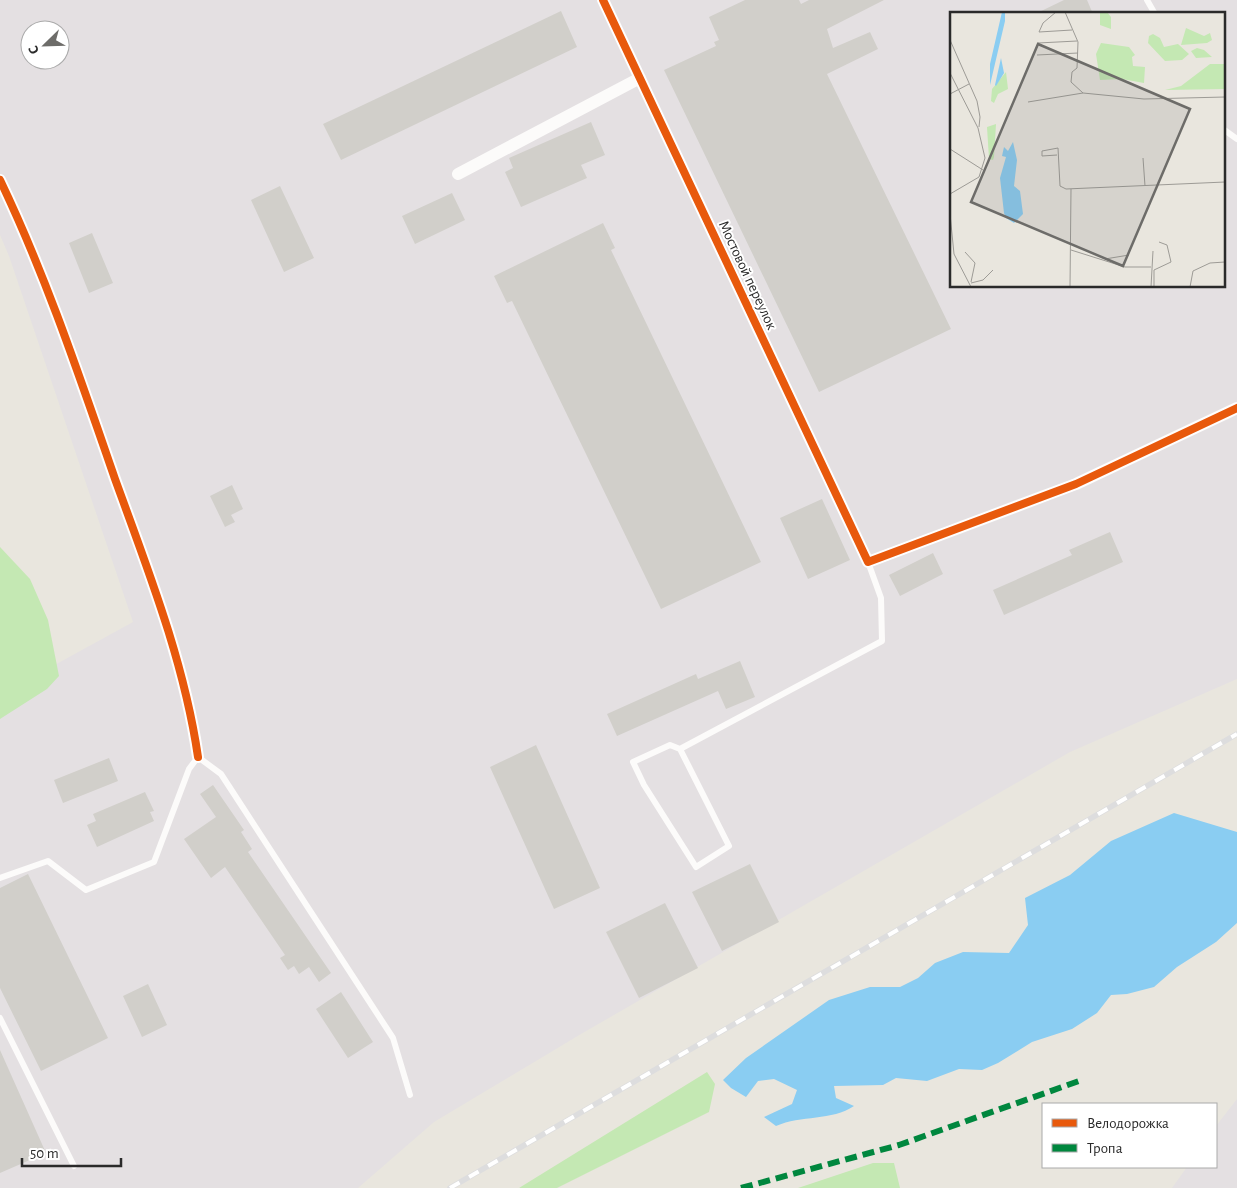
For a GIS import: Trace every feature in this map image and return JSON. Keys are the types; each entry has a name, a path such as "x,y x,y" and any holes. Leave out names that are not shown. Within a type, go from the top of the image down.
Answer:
{"street":[{"name":"Мостовой переулок","path":"603,0 868,562"},
{"path":"458,174 640,78"},
{"path":"0,180 64,330 169,630 192,713 198,757"},
{"path":"868,562 1076,484 1237,408"}],"lane":[{"path":"1147,0 1154,12"},
{"path":"1224,130 1237,139"},
{"path":"680,749 729,846 696,867 644,786 633,762 670,745 680,749 882,641 881,598 868,562"},
{"path":"0,878 48,861 86,890 154,862 188,769 198,757 221,774 319,921 393,1038 410,1095"},
{"path":"0,1018 74,1166"}],"shaded area":[{"path":"0,0 1237,0 1237,679 1070,752 581,1034 434,1122 358,1188 0,1188 0,695 133,622 9,256 0,235"},
{"path":"1237,1099 1237,1188 1172,1188 1186,1168 1217,1168 1217,1125"}],"green space":[{"path":"0,547 30,579 48,620 59,676 47,689 0,719"},
{"path":"707,1072 715,1084 709,1112 557,1188 519,1188"},
{"path":"873,1163 894,1163 900,1188 798,1188"}],"water":[{"path":"1174,813 1237,832 1237,923 1216,942 1177,967 1154,987 1127,994 1111,995 1097,1013 1072,1029 1032,1042 998,1063 982,1070 959,1069 927,1081 896,1078 883,1085 834,1086 836,1098 854,1106 836,1114 796,1120 776,1126 764,1117 792,1104 797,1090 774,1079 758,1081 746,1097 731,1088 723,1080 746,1058 829,1000 870,987 900,987 918,978 935,963 963,952 1009,953 1028,925 1025,898 1070,875 1111,841"}],"building":[{"path":"745,0 799,0 801,4 809,0 884,0 827,29 833,48 870,32 878,49 827,74 951,329 819,392 664,70 716,46 714,42 719,40 709,17"},
{"path":"1064,0 1087,0 1092,12 1039,12"},
{"path":"561,11 577,47 341,160 323,124"},
{"path":"591,122 605,155 581,165 587,178 521,207 505,172 513,168 509,158"},
{"path":"280,186 314,258 284,272 251,200"},
{"path":"452,193 465,220 415,244 402,216"},
{"path":"603,223 615,248 611,250 761,562 661,609 512,301 507,303 494,276"},
{"path":"92,233 113,283 89,293 69,243"},
{"path":"232,485 243,509 231,515 235,522 225,527 210,496"},
{"path":"822,499 850,560 808,579 780,518"},
{"path":"1110,532 1123,562 1004,615 993,590 1072,555 1069,550"},
{"path":"933,553 943,574 900,596 889,575"},
{"path":"740,661 755,697 726,709 718,691 617,736 607,714 696,674 698,679"},
{"path":"536,745 600,888 554,909 490,767"},
{"path":"109,758 118,781 63,803 54,780"},
{"path":"213,785 244,830 241,832 252,849 248,852 331,973 319,982 309,967 299,974 294,966 288,970 280,958 285,955 225,867 211,878 184,839 216,817 200,794"},
{"path":"145,792 154,811 150,812 154,821 97,847 87,825 96,821 93,814"},
{"path":"750,864 779,922 722,951 692,892"},
{"path":"28,874 108,1038 41,1071 0,988 0,888"},
{"path":"665,903 698,968 639,998 606,932"},
{"path":"148,984 167,1025 142,1037 123,996"},
{"path":"341,992 373,1042 348,1058 316,1009"},
{"path":"0,1050 46,1153 0,1173"}],"railway":[{"path":"450,1188 1237,734"}],"marked path":[{"path":"741,1188 899,1145 1079,1081"}],"cycle path":[{"path":"603,0 868,562 1076,484 1237,408"},
{"path":"0,180 17,216 62,328 164,616 184,686 198,757"}]}
